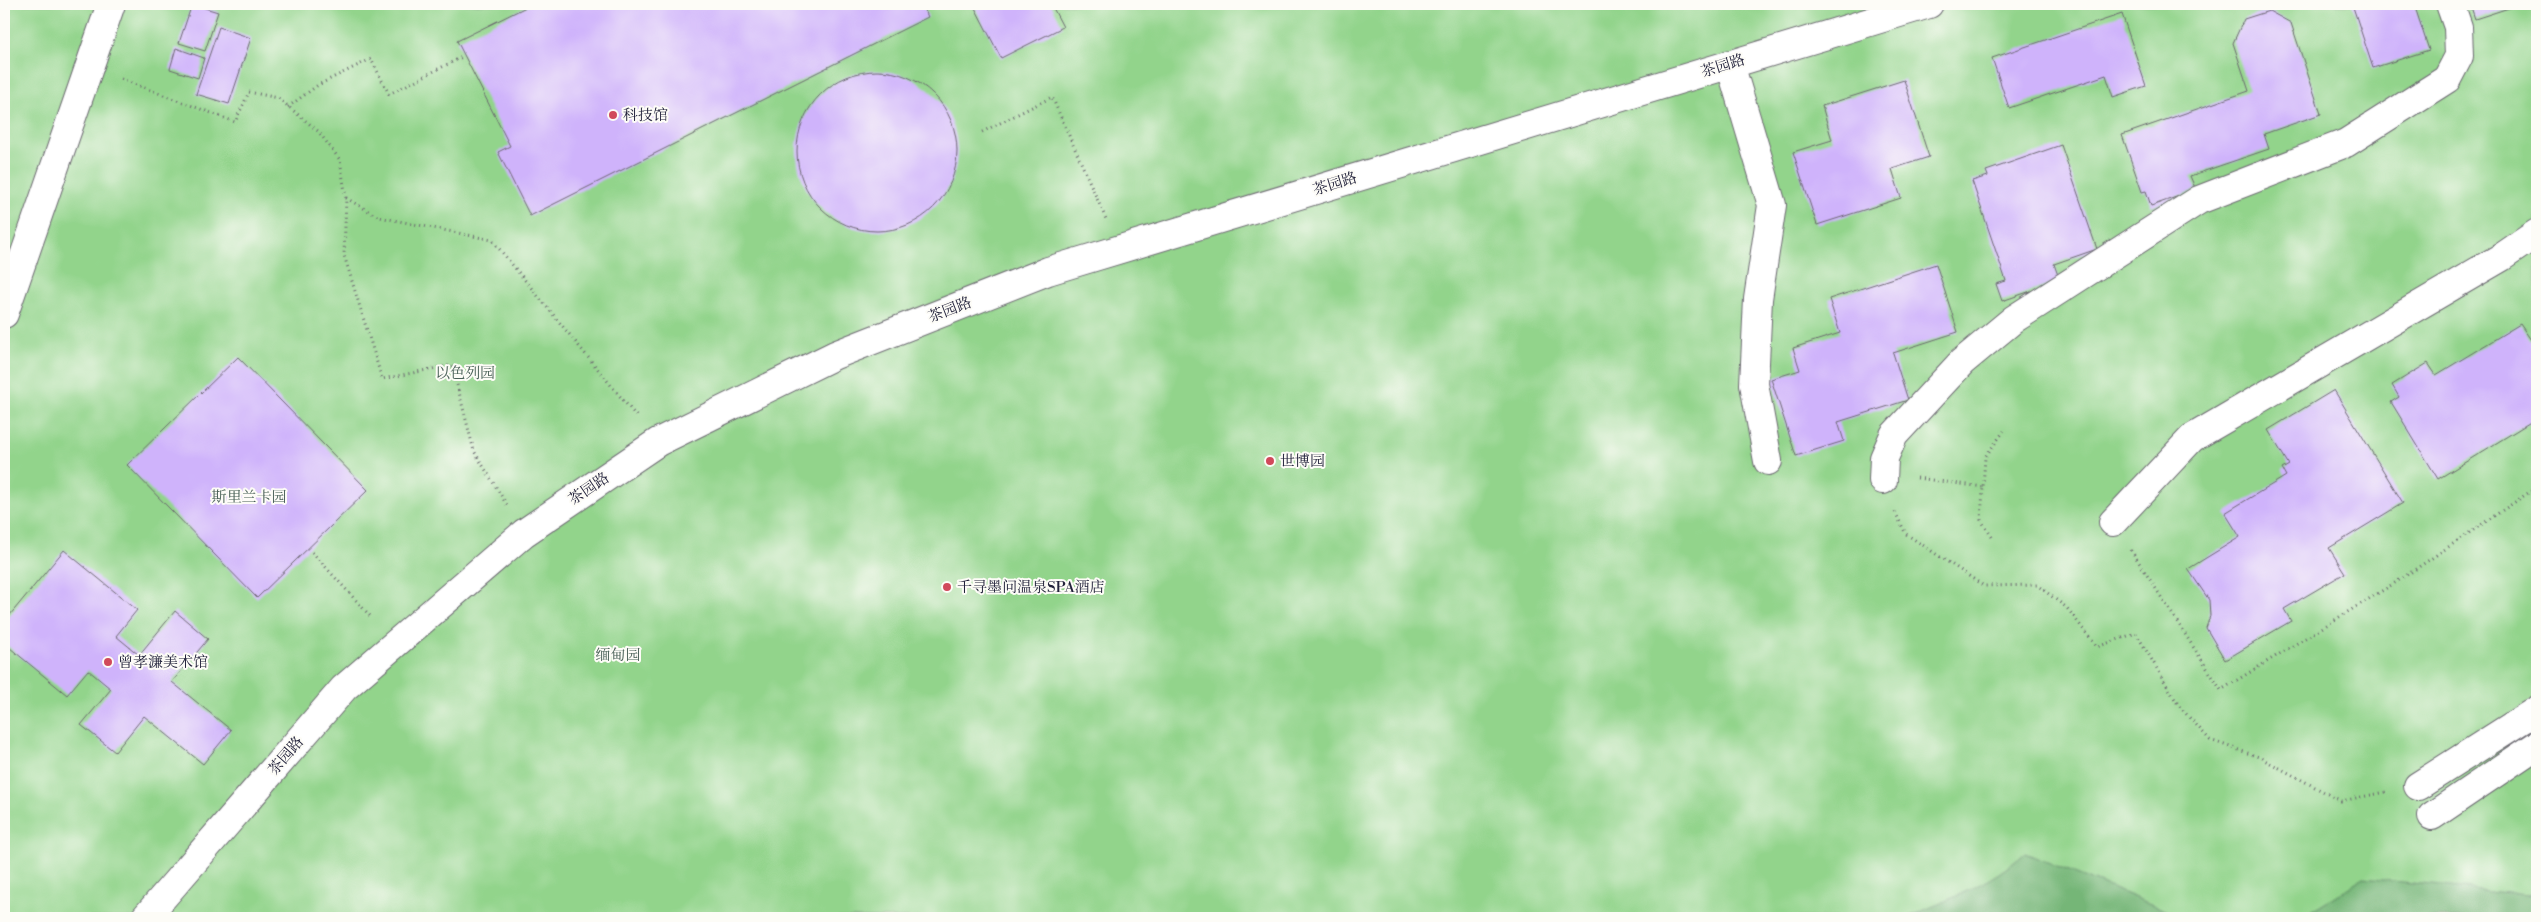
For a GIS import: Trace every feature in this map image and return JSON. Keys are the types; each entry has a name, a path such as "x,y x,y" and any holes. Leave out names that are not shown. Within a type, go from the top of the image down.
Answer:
{"lane":[{"path":"4,314 111,4"},
{"name":"茶园路","path":"145,918 344,688 524,533 658,442 835,355 1048,272 1928,4"},
{"path":"1883,480 1884,458 1894,435 1962,362 2014,319 2199,200 2346,143 2447,79 2459,56 2458,27 2450,4"},
{"path":"1730,64 1772,205 1758,299 1754,384 1768,461"},
{"path":"2113,522 2192,438 2502,257 2537,233"},
{"path":"2418,786 2537,710"},
{"path":"2432,816 2537,745"}],"path":[{"path":"288,107 318,85 371,59 389,94 464,56"},
{"path":"89,68 236,122 249,92 278,98 318,131 340,160 346,198 344,255 382,379 452,365 474,451 524,533"},
{"path":"982,132 1052,97 1120,249"},
{"path":"346,198 379,217 492,240 658,442"},
{"path":"1992,537 1981,520 1984,457 2004,431"},
{"path":"1910,477 1983,487"},
{"path":"1883,480 1892,508 1906,534 1984,586 2037,585 2067,608 2097,647 2136,633 2180,706 2210,740 2258,757 2341,801 2418,786"},
{"path":"2113,522 2221,690 2398,581 2537,487"},
{"path":"312,552 350,593"}],"green space":[{"name":"世博园","path":"4,4 2537,4 2537,918 4,918"},
{"path":"2025,853 2185,918 1906,918 1953,898 1998,874"},
{"path":"2364,878 2528,895 2537,892 2537,918 2299,918"}],"building":[{"path":"192,4 218,12 205,51 179,43"},
{"name":"科技馆","path":"532,4 922,4 928,17 530,216 498,152 510,146 457,41"},
{"path":"973,4 1051,4 1063,27 1001,58"},
{"path":"2352,4 2414,4 2429,50 2373,68"},
{"path":"2470,4 2521,4 2475,19"},
{"path":"2269,11 2291,23 2321,114 2264,134 2269,149 2190,176 2196,190 2151,206 2146,191 2142,192 2122,135 2249,91 2233,43 2244,19"},
{"path":"2122,14 2146,86 2113,97 2106,75 2009,108 1992,58"},
{"path":"219,27 251,38 229,104 196,94"},
{"path":"176,48 204,58 198,78 170,69"},
{"path":"869,71 885,71 915,80 934,94 951,120 957,143 957,159 951,182 934,208 915,222 900,228 885,231 869,231 839,222 815,202 806,189 800,174 797,159 797,143 806,113 826,89 839,80 854,74"},
{"path":"1904,80 1929,157 1892,169 1901,198 1817,225 1793,152 1832,140 1822,106"},
{"path":"2061,145 2097,249 2054,264 2060,281 2002,301 1996,284 2006,281 1972,181 1988,176 1986,171"},
{"path":"1936,264 1958,332 1893,353 1908,400 1838,422 1844,441 1796,456 1771,379 1800,370 1793,348 1840,333 1829,299"},
{"path":"2520,324 2531,340 2537,336 2537,418 2438,479 2391,402 2399,397 2392,385 2428,363 2436,375"},
{"path":"238,357 368,490 257,598 127,465"},
{"path":"2334,390 2403,503 2329,548 2345,573 2284,609 2291,621 2225,660 2206,628 2210,616 2209,600 2188,569 2240,537 2225,513 2286,476 2282,469 2289,465 2268,430"},
{"name":"曾孝濂美术馆","path":"64,550 137,610 116,636 139,655 175,611 208,639 172,682 231,730 203,764 144,716 115,752 81,725 111,689 88,670 67,695 4,643 4,622"}],"place":[{"name":"科技馆","path":"613,115"},
{"name":"世博园","path":"1270,461"},
{"name":"千寻墨问温泉SPA酒店","path":"947,587"},
{"name":"曾孝濂美术馆","path":"108,662"}],"park label":[{"name":"以色列园","path":"465,373"},
{"name":"斯里兰卡园","path":"249,497"},
{"name":"缅甸园","path":"618,655"}]}
